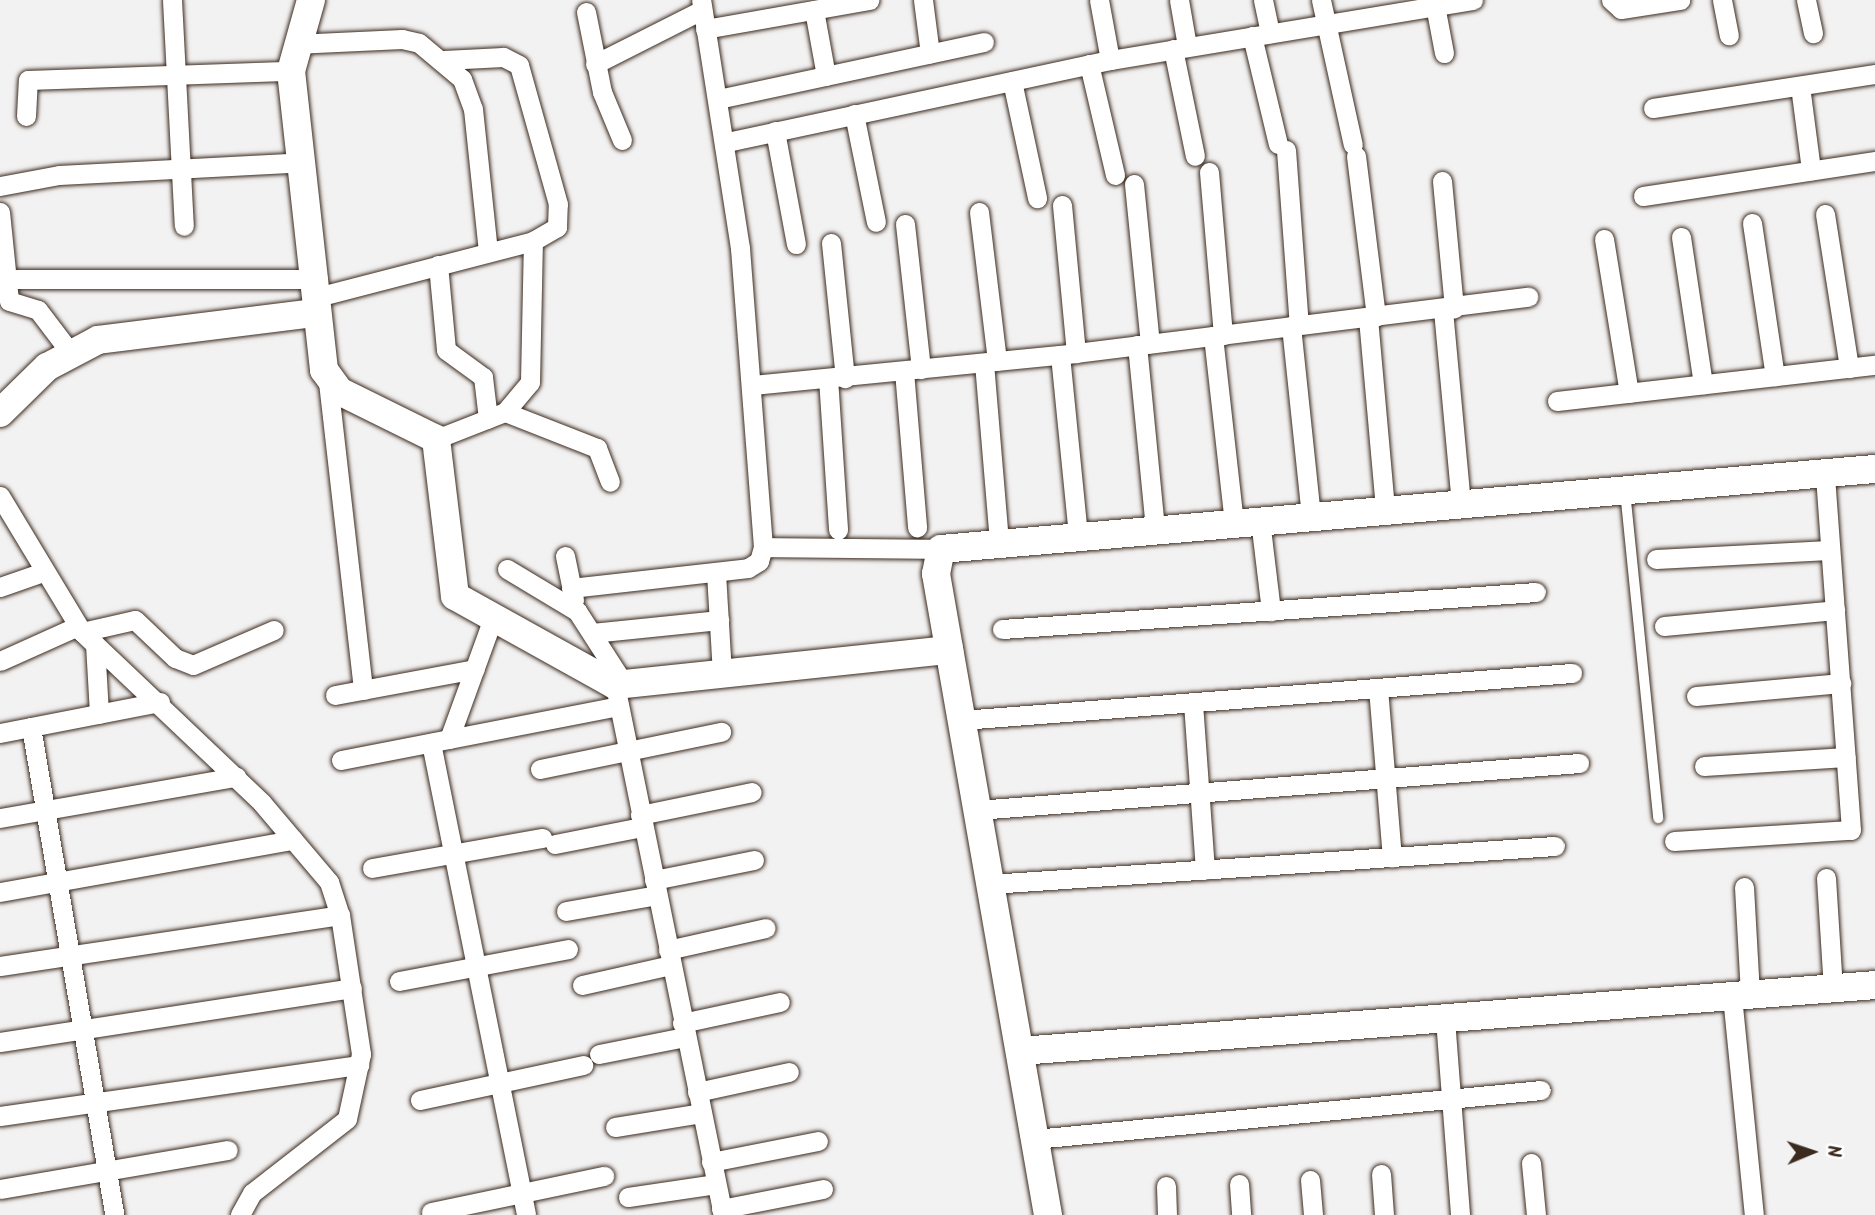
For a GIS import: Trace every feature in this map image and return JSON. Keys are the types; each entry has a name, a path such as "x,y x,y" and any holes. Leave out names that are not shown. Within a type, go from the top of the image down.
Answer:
{"street":[{"path":"172,0 184,226"},
{"path":"595,64 702,13 814,10 838,3 869,0"},
{"path":"923,0 930,54"},
{"path":"1100,0 1110,60"},
{"path":"1179,0 1180,47 1195,156"},
{"path":"1263,0 1261,34 1282,147 1311,516"},
{"path":"1321,0 1355,150 1372,317 1385,510"},
{"path":"727,142 1088,64 1435,3 1473,0"},
{"path":"1612,0 1621,9 1680,0"},
{"path":"1722,0 1728,34"},
{"path":"1806,0 1813,33"},
{"path":"311,1 293,44 291,71 363,690"},
{"path":"1435,3 1444,52"},
{"path":"814,10 826,76"},
{"path":"586,12 595,64 622,140"},
{"path":"571,588 716,573 755,566 763,547 752,385 727,142 702,13"},
{"path":"293,44 402,39 444,60 470,98 488,252"},
{"path":"718,99 984,42"},
{"path":"0,413 71,352 130,333 318,296 533,241 557,228 559,212 524,73 503,57 444,60"},
{"path":"1088,64 1115,175"},
{"path":"26,116 28,79 176,77 291,71"},
{"path":"1653,108 1875,74"},
{"path":"1012,81 1037,198"},
{"path":"1800,86 1811,170"},
{"path":"854,114 876,222"},
{"path":"775,131 796,244"},
{"path":"1643,196 1875,160"},
{"path":"0,186 59,174 303,162"},
{"path":"1209,172 1218,335 1247,521 1272,611"},
{"path":"1442,181 1461,503"},
{"path":"1134,184 1155,529"},
{"path":"1062,205 1077,535"},
{"path":"0,212 7,279 5,301 38,310 71,352"},
{"path":"979,212 999,542"},
{"path":"1825,214 1849,368"},
{"path":"1752,223 1775,376"},
{"path":"905,224 913,370 917,527"},
{"path":"1681,237 1703,384"},
{"path":"1604,239 1629,393"},
{"path":"328,382 436,439 496,415 530,382 533,241"},
{"path":"831,243 838,530"},
{"path":"438,265 446,350 483,377 496,415"},
{"path":"7,279 318,296"},
{"path":"752,385 1068,354 1449,309 1528,297"},
{"path":"1557,401 1875,365"},
{"path":"496,415 597,448 610,482"},
{"path":"436,439 450,582 455,596 492,621 619,691"},
{"path":"763,547 941,549 1077,535 1875,469"},
{"path":"1674,841 1851,830 1825,473"},
{"path":"0,496 43,572 89,632 236,777 293,840 329,882 341,915 352,988 359,1065 347,1119 253,1192 240,1215"},
{"path":"941,549 936,574 1048,1215"},
{"path":"1656,559 1829,550"},
{"path":"565,556 577,611 592,633 619,691 641,821 722,1212 822,1189"},
{"path":"507,569 577,611"},
{"path":"0,587 43,572"},
{"path":"716,573 722,673"},
{"path":"1002,629 1536,592"},
{"path":"1664,626 1835,610"},
{"path":"0,661 124,620 142,622 186,665 274,630"},
{"path":"592,633 719,620"},
{"path":"492,621 474,668 440,741 453,854 526,1215"},
{"path":"89,632 99,714"},
{"path":"341,760 440,741 619,691 722,673 949,650"},
{"path":"335,695 474,668"},
{"path":"962,720 1572,673"},
{"path":"1696,696 1841,683"},
{"path":"1378,688 1392,857"},
{"path":"0,733 160,702"},
{"path":"1193,703 1205,870"},
{"path":"31,727 114,1215"},
{"path":"540,769 721,732"},
{"path":"1704,766 1846,757"},
{"path":"977,810 1578,764"},
{"path":"0,818 236,777"},
{"path":"372,868 548,841 641,821 752,792"},
{"path":"0,892 293,840"},
{"path":"990,884 1555,846"},
{"path":"566,911 754,860"},
{"path":"1826,878 1833,988"},
{"path":"1744,887 1741,995 1754,1215"},
{"path":"0,966 341,915"},
{"path":"582,985 766,928"},
{"path":"400,981 568,949"},
{"path":"1020,1051 1875,985"},
{"path":"0,1042 352,988"},
{"path":"420,1100 591,1059 780,1002"},
{"path":"1445,1018 1460,1215"},
{"path":"0,1116 359,1065"},
{"path":"696,1092 789,1072"},
{"path":"1035,1139 1541,1090"},
{"path":"615,1127 701,1113"},
{"path":"711,1162 818,1141"},
{"path":"0,1189 228,1150"},
{"path":"1531,1163 1536,1215"},
{"path":"1381,1174 1384,1215"},
{"path":"431,1212 604,1176"},
{"path":"1310,1180 1313,1215"},
{"path":"628,1197 716,1184"},
{"path":"1239,1184 1241,1215"},
{"path":"1166,1186 1167,1215"}],"lane":[{"path":"1625,490 1658,818"}]}
